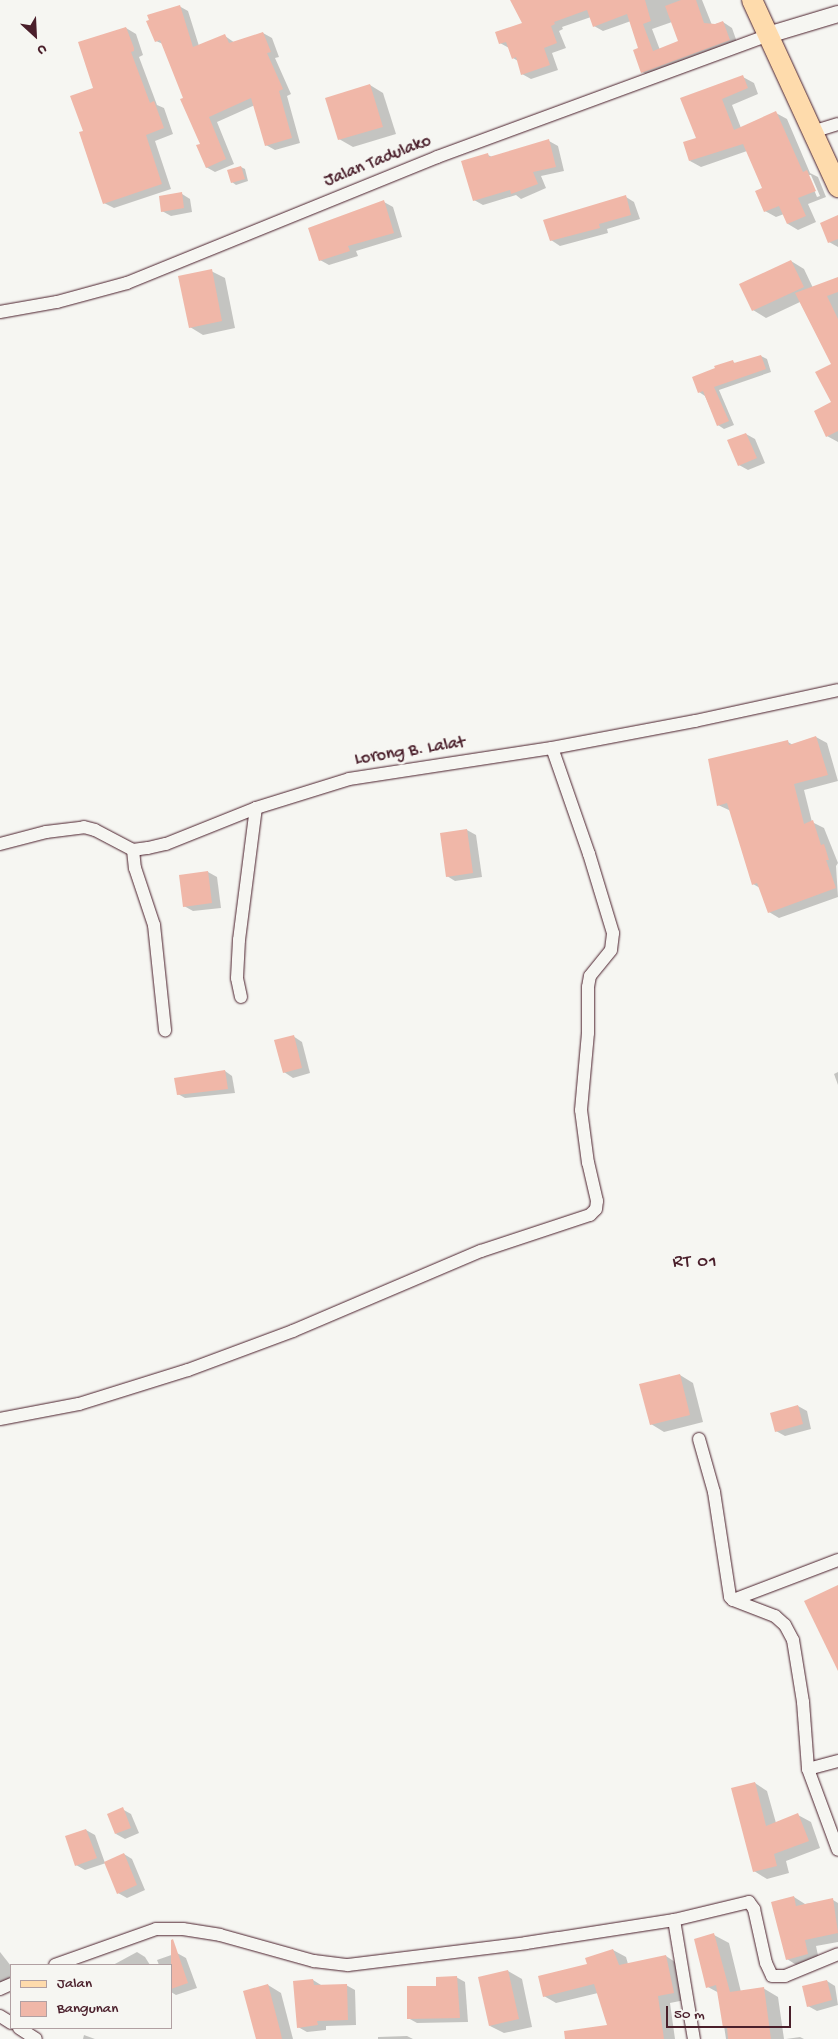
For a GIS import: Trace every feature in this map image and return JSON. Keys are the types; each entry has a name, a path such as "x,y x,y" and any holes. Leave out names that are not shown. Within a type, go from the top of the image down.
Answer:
{"main road":[{"path":"752,0 838,187"}],"street":[{"path":"768,35 838,14"},
{"name":"Jalan Tadulako","path":"0,312 57,302 126,283 437,157 768,35"},
{"path":"812,132 838,124"},
{"name":"Lorong B. Lalat","path":"133,850 166,844 256,808 349,779 552,748 838,690"},
{"path":"0,1418 79,1404 188,1370 293,1331 481,1252 590,1215 596,1209 597,1201 588,1163 581,1110 588,1033 588,987 590,976 611,950 613,933 589,854 552,748"},
{"path":"241,997 237,978 239,940 256,808"},
{"path":"0,844 46,832 84,827 95,830 133,850 135,868 154,925 165,1030"},
{"path":"699,1439 714,1492 730,1597 732,1600 775,1616 784,1624 793,1640 803,1702 808,1769 838,1850"},
{"path":"732,1600 838,1560"},
{"path":"808,1769 838,1761"},
{"path":"58,1964 156,1929 184,1929 220,1935 314,1961 348,1965 526,1943 674,1920 749,1902 754,1909 766,1963 772,1976 785,1976 838,1954"},
{"path":"674,1920 694,2039"},
{"path":"20,2029 36,2039"}],"building":[{"path":"510,0 645,0 651,21 643,24 653,51 678,41 665,6 681,0 696,0 704,23 715,24 723,21 730,40 641,73 633,50 638,48 627,14 593,27 587,10 554,22 555,24 551,26 557,43 544,48 550,65 521,75 516,57 512,59 506,42 499,44 495,32 522,23"},
{"path":"180,5 193,47 225,34 229,43 263,32 271,52 267,53 283,89 279,91 292,138 265,146 251,98 209,117 226,159 206,168 196,145 200,144 180,99 183,98 160,40 155,42 146,21 149,20 147,15"},
{"path":"126,27 134,48 134,51 131,52 150,103 154,101 164,128 146,135 162,184 103,204 79,132 83,131 70,96 93,88 78,42"},
{"path":"743,75 748,88 722,99 734,130 776,111 803,172 807,170 816,191 798,198 806,216 787,224 779,206 764,212 755,191 762,188 743,144 689,161 683,142 696,138 680,98"},
{"path":"370,84 383,127 338,140 325,98"},
{"path":"549,139 556,167 533,172 538,184 511,194 510,190 473,201 461,161 488,153 489,157"},
{"path":"241,166 245,179 231,183 227,170"},
{"path":"182,192 184,208 161,212 159,196"},
{"path":"626,195 631,215 599,224 600,228 550,241 543,220"},
{"path":"384,200 394,233 348,246 350,251 319,261 308,228"},
{"path":"838,215 838,239 828,243 820,223"},
{"path":"791,260 804,287 752,311 739,284"},
{"path":"212,269 222,321 189,328 178,276"},
{"path":"838,277 838,292 827,296 838,319 838,431 826,437 814,411 831,402 815,372 831,364 795,293"},
{"path":"761,355 766,369 714,387 729,421 717,426 703,391 698,393 692,377 715,368 714,366 733,360 734,363"},
{"path":"746,433 757,458 738,466 727,440"},
{"path":"816,736 828,775 794,784 804,824 813,820 821,845 824,844 829,860 826,860 836,888 768,913 757,883 752,885 727,803 717,806 708,759 788,740 789,745"},
{"path":"467,829 473,873 446,877 440,833"},
{"path":"208,871 212,903 183,907 179,875"},
{"path":"294,1035 302,1068 283,1073 274,1040"},
{"path":"225,1070 228,1089 177,1095 174,1078"},
{"path":"680,1374 690,1415 650,1425 639,1384"},
{"path":"798,1405 803,1424 775,1432 770,1413"},
{"path":"838,1585 838,1671 804,1601"},
{"path":"755,1782 766,1826 798,1813 809,1841 774,1854 777,1866 753,1872 731,1788"},
{"path":"123,1807 131,1828 115,1834 107,1814"},
{"path":"86,1829 97,1858 75,1866 65,1836"},
{"path":"124,1853 137,1885 117,1894 104,1862"},
{"path":"794,1896 796,1906 833,1898 838,1933 805,1940 808,1954 786,1960 771,1902"},
{"path":"714,1933 730,1992 764,1987 771,2039 728,2039 727,2027 723,2028 716,1985 706,1988 694,1939"},
{"path":"173,1939 188,1983 172,1989 172,1964 171,1940"},
{"path":"613,1949 619,1965 666,1955 674,1993 658,1996 664,2039 565,2039 564,2031 607,2025 594,1984 543,1997 538,1976 587,1964 585,1958"},
{"path":"508,1970 519,2019 489,2026 478,1977"},
{"path":"457,1976 460,2018 407,2019 407,1986 436,1986 436,1977"},
{"path":"313,1979 314,1985 347,1984 348,2020 317,2021 318,2025 297,2028 293,1981"},
{"path":"827,1980 832,2000 807,2007 802,1986"},
{"path":"268,1984 282,2039 256,2039 243,1991"}],"district":[{"name":"RT 01","path":"695,1263"}]}
